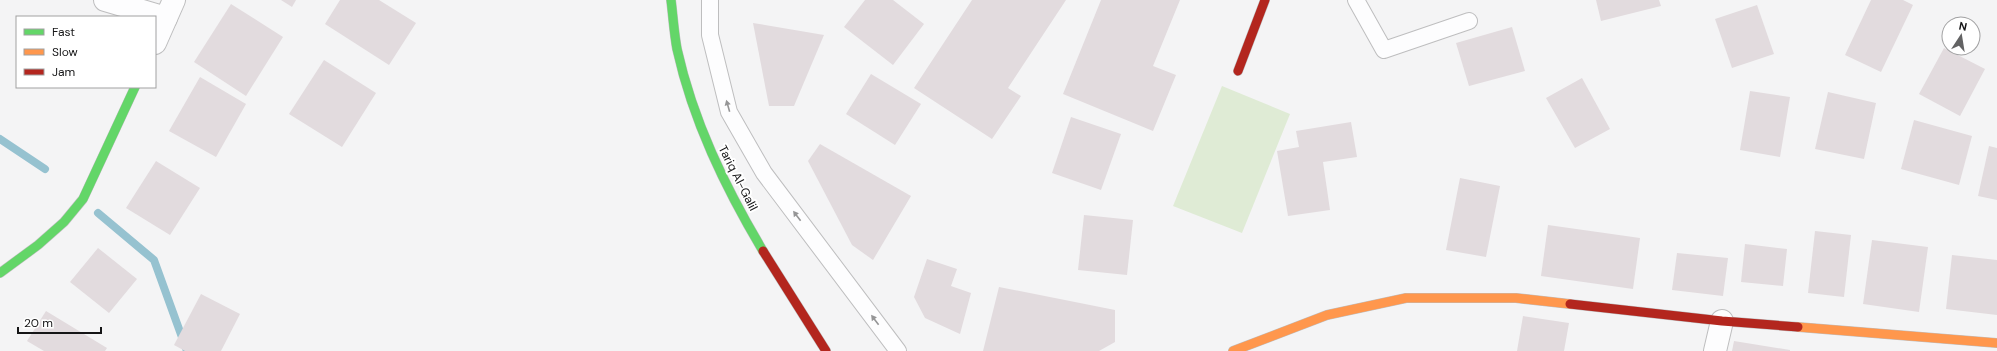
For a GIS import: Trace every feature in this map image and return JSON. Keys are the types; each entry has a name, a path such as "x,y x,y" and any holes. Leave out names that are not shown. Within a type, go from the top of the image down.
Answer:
{"street":[{"path":"105,0 170,9 156,40"},
{"name":"Tariq Al-Galil","path":"671,0 672,29 690,101 719,171 781,283 826,351"},
{"path":"1238,72 1266,0"},
{"path":"0,273 49,236 64,222 83,200 135,88"},
{"path":"1233,351 1327,315 1406,298 1516,298 1722,321 1997,343"},
{"path":"1715,351 1722,321"}],"lane":[{"path":"710,0 710,35 729,112 764,173 898,351"},
{"path":"1356,0 1384,50 1469,21"}],"green space":[{"path":"1222,86 1290,114 1242,233 1173,206"}],"building":[{"path":"281,0 296,0 292,7"},
{"path":"340,0 379,0 416,23 389,65 325,24"},
{"path":"865,0 893,0 924,24 893,65 844,27"},
{"path":"972,0 1066,0 1008,88 1021,96 992,139 914,88"},
{"path":"1101,0 1180,0 1153,66 1176,75 1153,131 1063,94"},
{"path":"1596,0 1659,0 1661,6 1601,21"},
{"path":"1871,0 1903,0 1913,5 1881,72 1845,55"},
{"path":"231,4 283,37 246,96 194,62"},
{"path":"1757,5 1774,54 1732,68 1715,19"},
{"path":"753,23 824,35 794,106 769,106"},
{"path":"1512,27 1525,71 1469,86 1456,43"},
{"path":"1941,54 1941,56 1960,56 1985,69 1960,116 1919,94"},
{"path":"324,60 376,93 342,147 289,114"},
{"path":"871,74 921,104 895,145 846,114"},
{"path":"200,77 246,104 216,157 169,131"},
{"path":"1582,78 1610,129 1575,148 1546,98"},
{"path":"1750,91 1790,97 1780,157 1740,150"},
{"path":"1828,92 1876,103 1864,159 1815,149"},
{"path":"1071,117 1121,134 1101,190 1052,173"},
{"path":"1914,120 1972,136 1959,185 1901,169"},
{"path":"1351,122 1357,157 1323,162 1330,210 1288,216 1277,151 1299,147 1296,131"},
{"path":"820,144 911,196 873,260 852,245 808,161"},
{"path":"1989,146 1997,148 1997,200 1978,196"},
{"path":"156,161 200,188 170,235 126,208"},
{"path":"1460,178 1500,186 1486,257 1446,250"},
{"path":"1084,215 1133,220 1127,275 1078,270"},
{"path":"1548,225 1640,238 1633,289 1541,276"},
{"path":"1815,231 1851,235 1844,297 1808,293"},
{"path":"1872,240 1928,247 1919,312 1863,304"},
{"path":"1745,244 1787,249 1783,286 1741,282"},
{"path":"98,248 137,279 109,313 70,282"},
{"path":"1677,253 1728,258 1723,296 1672,290"},
{"path":"1952,255 1997,260 1997,315 1946,309"},
{"path":"927,259 957,269 951,286 971,293 960,334 925,318 914,297"},
{"path":"999,287 1115,310 1115,342 1099,351 983,351"},
{"path":"201,294 240,314 221,351 185,351 174,345"},
{"path":"46,311 107,348 105,351 44,351 27,341"},
{"path":"1523,316 1569,323 1564,351 1517,351"},
{"path":"1734,341 1790,350 1790,351 1732,351"}],"waterway":[{"path":"0,139 45,169"},
{"path":"98,213 154,260 187,351"}],"traffic: fast":[{"path":"671,0 677,49 701,128 723,178 763,251"},
{"path":"0,273 38,245 64,222 83,199 135,88"}],"traffic: slow":[{"path":"1233,351 1327,315 1406,298 1516,298 1570,304"},
{"path":"1798,327 1997,343"}],"traffic: jam":[{"path":"1238,71 1265,0"},
{"path":"763,251 826,351"},
{"path":"1570,304 1722,321 1798,327"}]}
